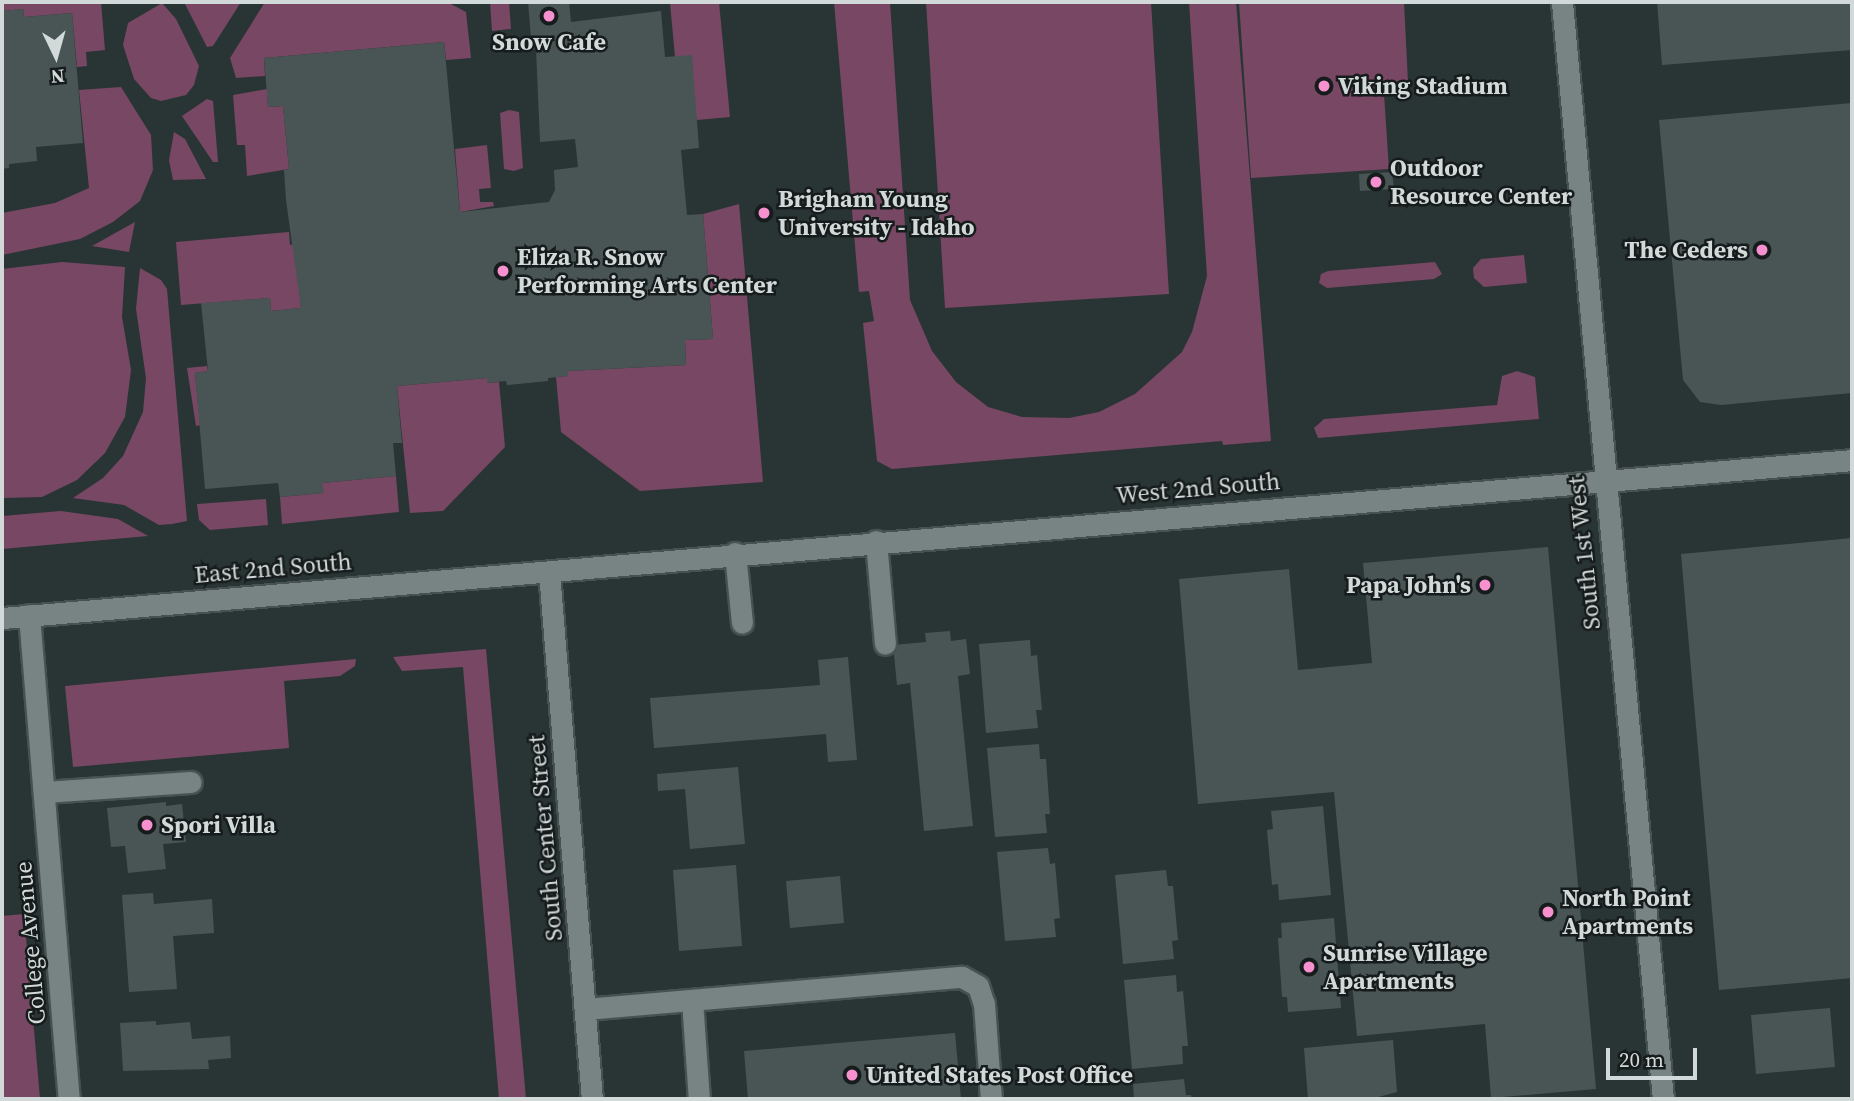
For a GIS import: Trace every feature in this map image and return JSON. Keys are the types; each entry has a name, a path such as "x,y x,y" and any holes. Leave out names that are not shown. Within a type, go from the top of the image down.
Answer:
{"street":[{"name":"South 1st West","path":"1562,2 1603,481 1663,1099"},
{"name":"West 2nd South","path":"549,572 735,553 1852,460"},
{"path":"876,541 885,643"},
{"path":"735,553 742,623"},
{"name":"East 2nd South","path":"2,618 549,572"},
{"name":"South Center Street","path":"549,572 592,1099"},
{"name":"College Avenue","path":"29,615 69,1099"},
{"path":"44,792 191,782"},
{"path":"585,1009 962,977 978,986 984,1003 991,1099"},
{"path":"692,1000 699,1099"}],"shaded area":[{"path":"2,2 101,2 105,50 86,52 87,66 77,67 72,13 24,17 23,9 2,11"},
{"path":"184,2 241,2 213,46 207,47"},
{"path":"265,2 447,2 466,12 471,58 446,60 444,42 264,58 265,76 236,78 230,58"},
{"path":"490,2 509,2 511,29 492,31"},
{"path":"719,2 730,117 697,120 675,57 670,3"},
{"path":"834,2 890,2 910,300 932,351 956,382 988,407 1022,417 1069,418 1099,412 1135,394 1182,352 1192,332 1207,276 1189,2 1236,2 1271,441 1223,445 1222,441 892,469 877,461 863,323 874,321 869,291 859,292"},
{"path":"926,2 1151,2 1169,294 945,308"},
{"name":"Viking Stadium","path":"1239,2 1404,2 1408,82 1384,94 1389,169 1251,178"},
{"path":"162,3 176,19 199,66 194,85 186,95 161,101 151,98 134,79 123,45 128,23"},
{"path":"121,87 151,135 153,170 140,201 113,222 80,239 2,255 2,213 55,203 89,188 79,90"},
{"path":"267,89 268,107 283,106 289,169 247,176 245,145 237,145 233,95"},
{"path":"207,99 213,101 218,162 213,162 182,116"},
{"path":"509,110 519,112 523,168 514,171 504,169 500,113"},
{"path":"174,132 185,139 206,179 173,180 169,160"},
{"path":"487,145 491,188 479,189 480,202 493,202 494,206 460,212 455,149"},
{"path":"739,204 763,482 640,491 561,432 556,377 568,376 568,371 686,365 685,340 713,339 703,214"},
{"path":"135,222 129,252 92,246"},
{"path":"289,232 290,245 295,244 301,308 271,311 270,298 181,305 176,242"},
{"path":"1524,255 1527,283 1484,287 1474,278 1473,268 1481,259"},
{"path":"62,262 125,267 122,317 131,370 125,417 105,453 77,480 42,497 2,498 2,269"},
{"path":"1435,262 1442,274 1434,279 1327,288 1319,283 1321,274 1328,271"},
{"path":"140,268 161,280 167,289 187,521 172,524 159,525 124,505 73,498 103,478 123,456 143,412 146,378 136,309"},
{"path":"207,366 208,371 195,373 200,425 196,426 187,368"},
{"path":"1517,371 1535,377 1539,419 1318,438 1314,428 1324,419 1497,405 1502,376"},
{"path":"487,378 487,383 499,382 505,447 443,511 410,513 397,386"},
{"path":"396,476 399,512 282,524 280,497 323,493 322,483"},
{"path":"266,499 268,525 210,530 199,520 197,504"},
{"path":"61,511 118,519 148,536 2,549 2,516"},
{"path":"486,649 526,1099 499,1099 463,667 402,671 393,657"},
{"path":"356,659 355,666 340,676 284,681 289,748 73,767 65,686"},
{"path":"24,914 40,1099 2,1099 2,916"}],"building":[{"name":"Eliza R. Snow Performing Arts Center","path":"528,2 569,2 571,22 661,11 665,57 692,55 699,148 681,150 687,215 703,214 713,339 685,340 686,365 568,371 568,376 548,378 548,381 507,385 506,381 487,383 487,378 397,386 402,443 393,443 396,476 322,483 324,493 280,497 278,483 205,489 195,373 208,371 201,303 270,298 271,311 301,308 286,200 284,170 289,169 283,106 268,107 264,58 444,42 460,212 549,202 555,190 554,170 578,167 575,139 540,142 536,49 532,50"},
{"path":"1657,2 1852,2 1852,50 1662,65"},
{"path":"23,9 24,17 72,13 83,143 36,147 37,161 9,164 9,168 2,169 2,11"},
{"name":"The Ceders","path":"1852,103 1852,393 1721,405 1700,402 1683,380 1659,120"},
{"name":"Outdoor Resource Center","path":"1392,172 1394,189 1360,191 1359,174"},
{"path":"1852,538 1852,978 1719,990 1681,554"},
{"name":"North Point Apartments","path":"1548,547 1596,1089 1491,1098 1485,1024 1357,1036 1334,792 1198,804 1179,579 1289,569 1298,670 1372,663 1363,563"},
{"path":"950,631 951,641 966,639 970,674 958,676 973,826 924,831 910,683 897,685 893,645 926,642 925,633"},
{"path":"1030,640 1031,656 1037,655 1042,710 1036,710 1038,728 986,733 979,644"},
{"path":"848,657 857,760 828,762 826,734 654,748 650,698 820,685 818,660"},
{"path":"1039,744 1040,759 1046,759 1050,814 1045,814 1047,833 995,837 987,748"},
{"path":"738,767 745,844 690,849 685,789 658,791 657,774"},
{"name":"Spori Villa","path":"166,802 166,806 182,804 186,842 163,844 166,869 128,873 125,846 111,847 107,808"},
{"name":"Sunrise Village Apartments","path":"1323,806 1331,895 1279,900 1278,884 1272,885 1267,830 1273,829 1271,811"},
{"path":"1048,848 1050,864 1055,863 1060,918 1054,919 1056,937 1005,941 997,852"},
{"path":"736,865 742,946 679,951 673,870"},
{"path":"1166,870 1168,886 1173,886 1178,940 1172,941 1174,959 1123,964 1115,875"},
{"path":"840,876 844,923 790,928 786,881"},
{"path":"153,893 154,904 212,899 214,933 173,936 177,989 129,992 122,895"},
{"name":"Sunrise Village Apartments","path":"1334,918 1341,1008 1288,1012 1287,997 1282,997 1278,938 1282,938 1281,923"},
{"path":"1176,975 1177,992 1183,991 1188,1046 1182,1046 1183,1064 1132,1069 1124,980"},
{"path":"1830,1008 1835,1067 1756,1074 1751,1015"},
{"path":"156,1021 156,1025 190,1022 192,1039 230,1036 231,1058 208,1060 209,1069 123,1071 120,1023"},
{"name":"United States Post Office","path":"955,1033 961,1099 748,1099 744,1051"},
{"name":"Sunrise Village Apartments","path":"1393,1040 1397,1092 1371,1099 1308,1099 1304,1048"},
{"path":"1184,1079 1186,1095 1191,1095 1192,1099 1134,1099 1133,1084"}],"place":[{"name":"Snow Cafe","path":"549,16"},
{"name":"Viking Stadium","path":"1324,86"},
{"name":"Outdoor Resource Center","path":"1376,182"},
{"name":"Brigham Young University - Idaho","path":"764,213"},
{"name":"The Ceders","path":"1762,250"},
{"name":"Eliza R. Snow Performing Arts Center","path":"503,271"},
{"name":"Papa John's","path":"1485,585"},
{"name":"Spori Villa","path":"147,825"},
{"name":"North Point Apartments","path":"1548,912"},
{"name":"Sunrise Village Apartments","path":"1309,967"},
{"name":"United States Post Office","path":"852,1075"}]}
